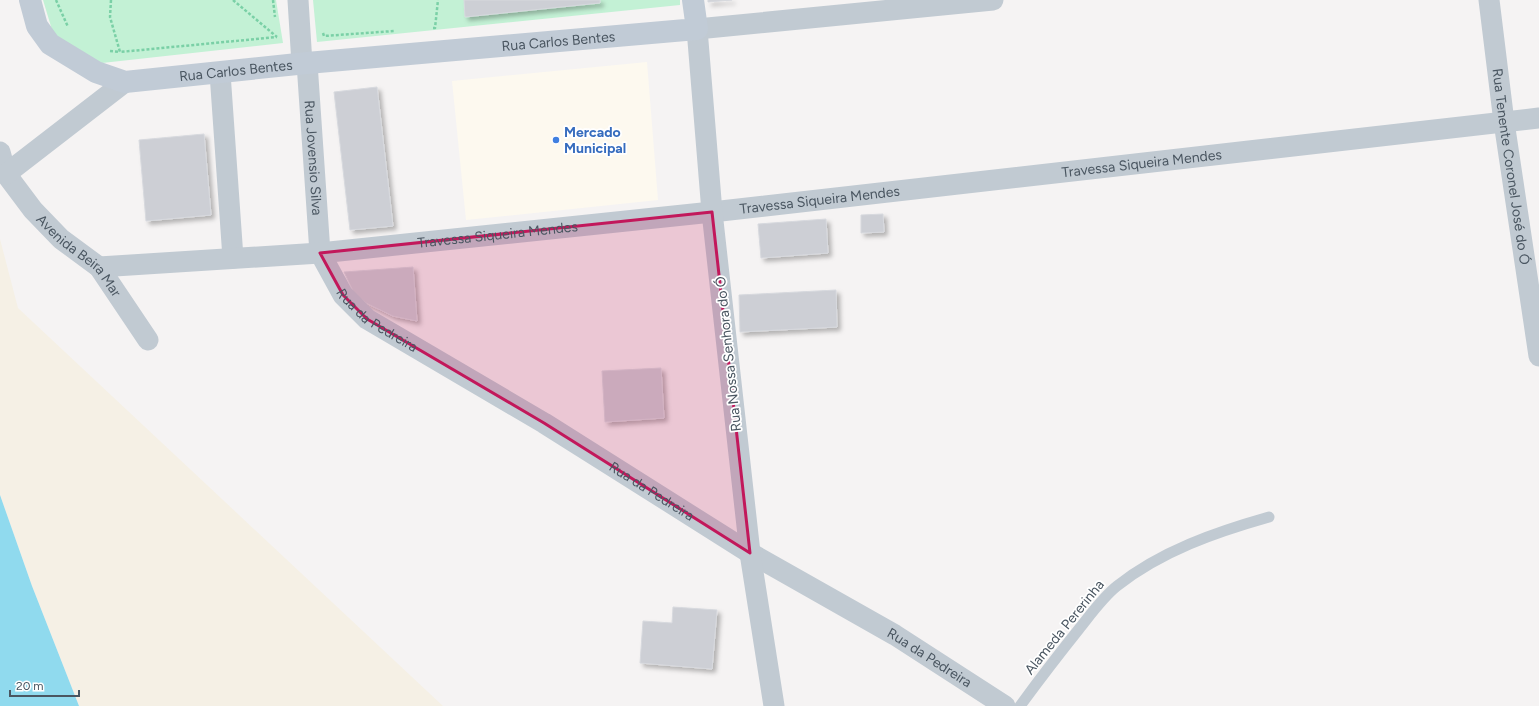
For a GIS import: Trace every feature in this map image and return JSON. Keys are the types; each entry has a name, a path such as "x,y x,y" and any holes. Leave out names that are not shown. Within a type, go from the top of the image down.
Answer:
{"main road":[{"path":"30,0 37,26 50,44 96,72 125,82"},
{"name":"Rua Nossa Senhora do Ó","path":"693,0 697,30"},
{"name":"Rua Carlos Bentes","path":"125,82 304,63 697,30"}],"street":[{"name":"Rua Jovensio Silva","path":"298,0 320,253"},
{"name":"Rua Carlos Bentes","path":"697,30 993,0"},
{"name":"Rua Tenente Coronel José do Ó","path":"1489,0 1504,122 1539,353"},
{"name":"Rua Nossa Senhora do Ó","path":"697,30 712,212 750,553 774,706"},
{"path":"220,73 233,258"},
{"path":"6,174 125,82"},
{"name":"Travessa Siqueira Mendes","path":"98,267 320,253 712,212 1539,118"},
{"name":"Avenida Beira Mar","path":"0,152 6,174 33,210 61,239 98,267 148,340"},
{"name":"Rua da Pedreira","path":"320,253 343,295 367,319 544,423 750,553 895,635 1005,706"}],"lane":[{"name":"Alameda Pererinha","path":"1020,706 1092,612 1117,586 1146,567 1185,545 1269,516"}],"path":[{"path":"111,0 110,18 120,52 277,37"},
{"path":"233,0 277,37"},
{"path":"273,0 276,22"},
{"path":"427,28 435,28 438,0"},
{"path":"323,28 324,36 395,30"},
{"path":"276,30 277,37"}],"highlighted area":[{"path":"712,212 750,553 544,423 367,319 343,295 320,253"}],"shaded area":[{"name":"Mercado Municipal","path":"647,62 658,200 466,220 452,81"}],"green space":[{"path":"43,0 276,0 283,43 102,63 56,43"},
{"path":"313,0 680,0 680,5 317,42"}],"sand":[{"path":"0,239 18,308 443,706 79,706 32,586 0,495"}],"water":[{"path":"0,495 32,586 79,706 0,706"}],"building":[{"path":"464,0 600,0 600,3 465,17"},
{"path":"708,0 732,0 708,2"},
{"path":"377,87 393,226 350,230 334,92"},
{"path":"204,134 211,215 146,221 139,140"},
{"path":"883,214 884,232 861,233 861,215"},
{"path":"826,219 828,253 761,258 758,224"},
{"path":"413,267 417,321 393,316 366,303 354,293 344,272"},
{"path":"836,290 837,327 740,332 739,295"},
{"path":"661,368 664,418 605,422 602,371"},
{"path":"673,607 717,610 712,669 640,663 643,621 672,623"}],"place":[{"name":"Mercado Municipal","path":"556,140"}]}
